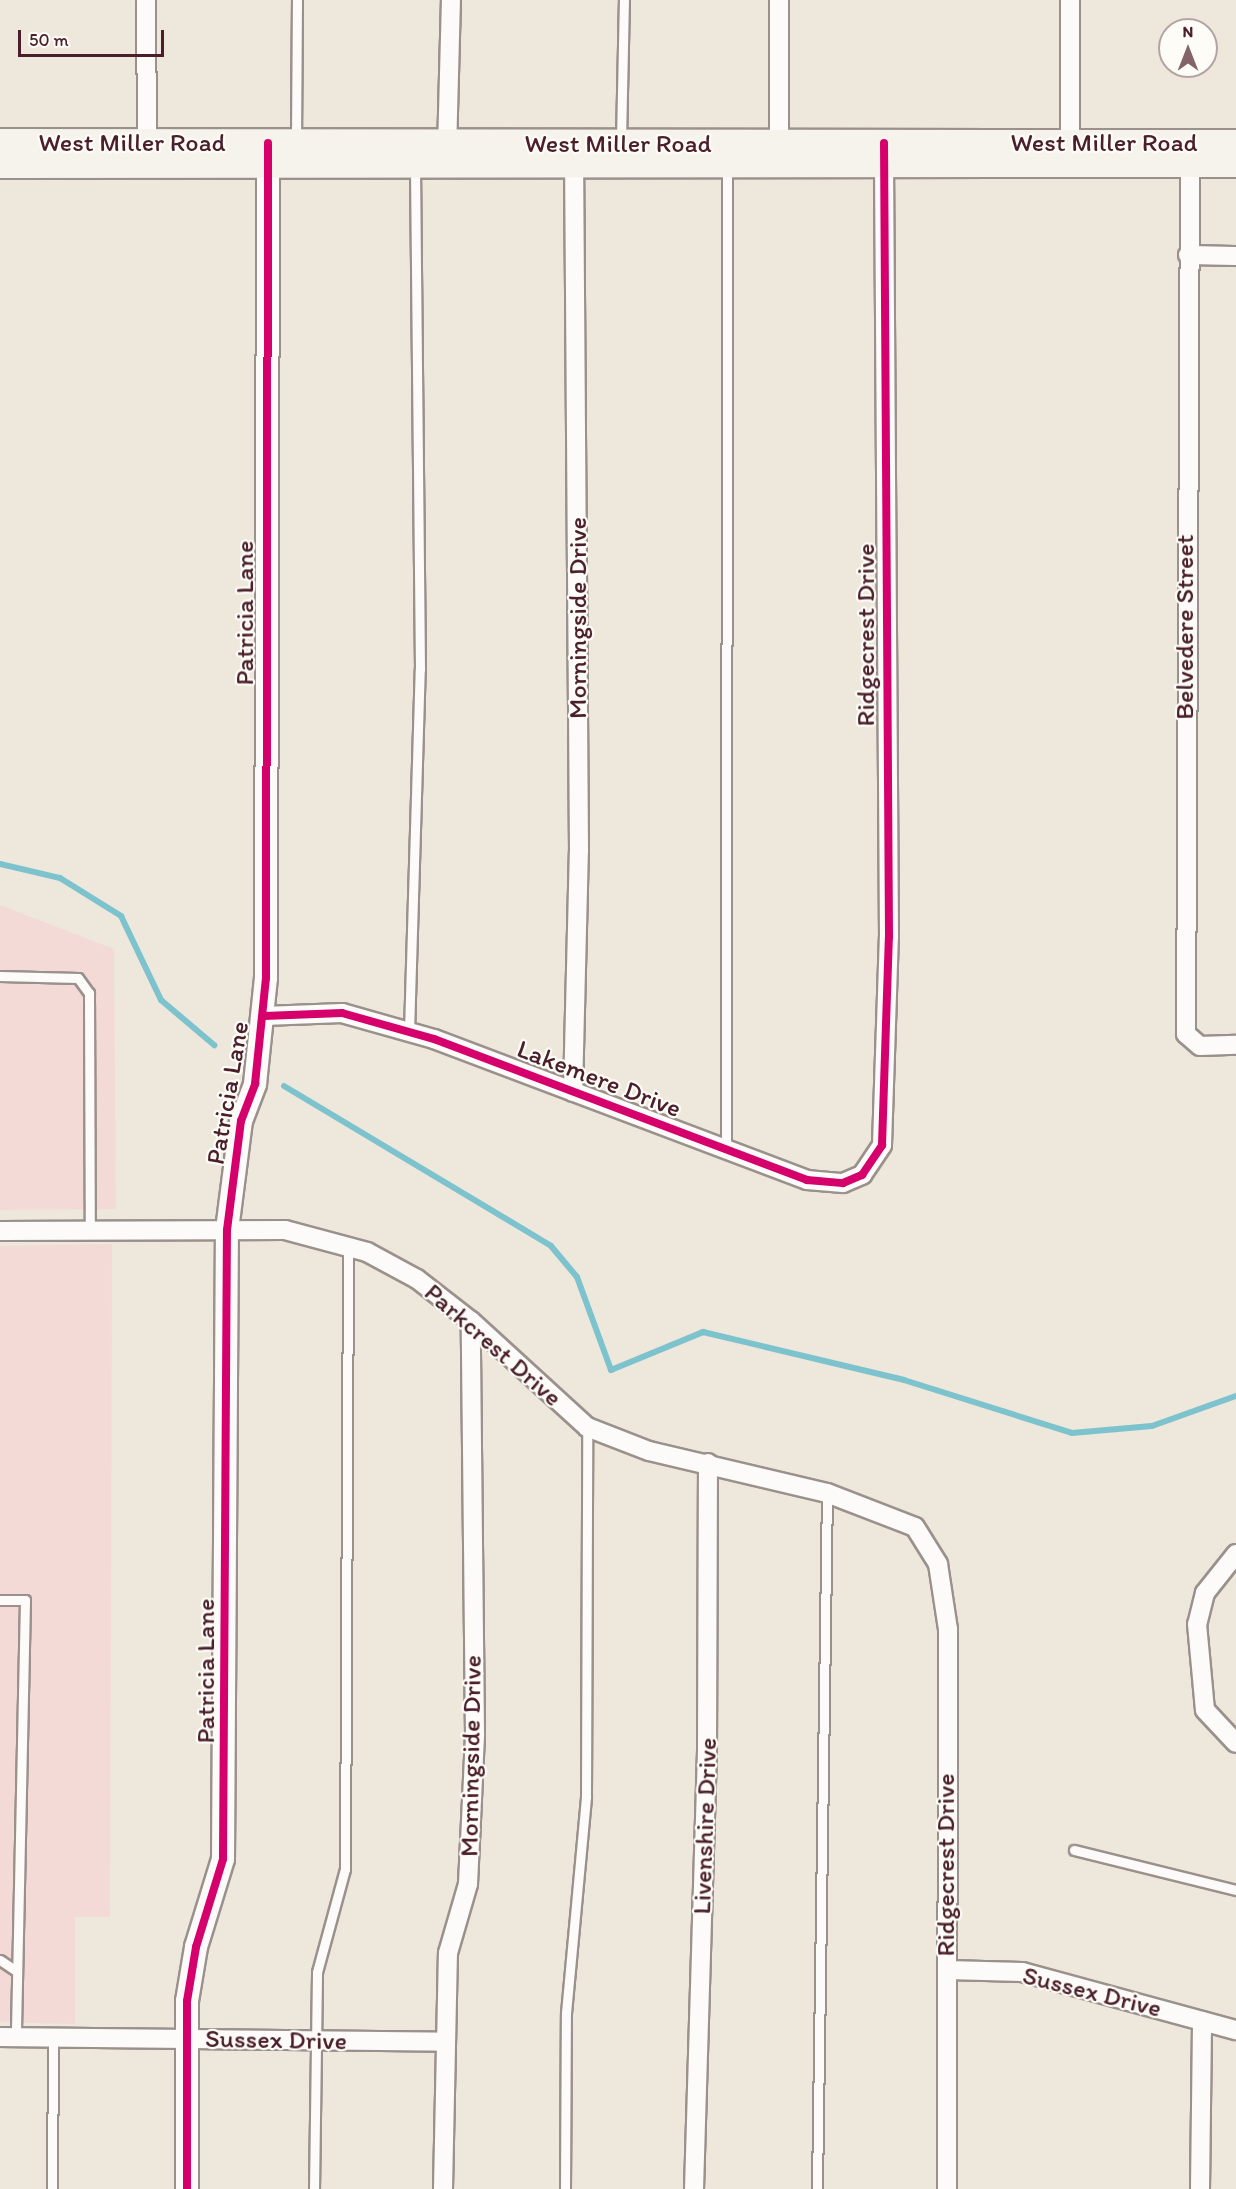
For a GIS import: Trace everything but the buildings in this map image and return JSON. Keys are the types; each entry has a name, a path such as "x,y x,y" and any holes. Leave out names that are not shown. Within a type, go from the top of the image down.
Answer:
{"main road":[{"name":"West Miller Road","path":"0,142 147,154"},
{"name":"West Miller Road","path":"267,154 296,143 447,154 574,154 727,164 779,154"},
{"name":"West Miller Road","path":"574,154 621,144 779,154 1070,153 1236,143"},
{"name":"West Miller Road","path":"1070,153 1190,163 1236,163"},
{"name":"West Miller Road","path":"0,164 147,154 267,154 415,164 447,154"}],"street":[{"path":"146,0 147,154"},
{"path":"447,154 451,0"},
{"path":"779,0 779,154"},
{"path":"1070,0 1070,153"},
{"name":"Ridgecrest Drive","path":"884,153 889,925 884,1125"},
{"name":"Patricia Lane","path":"187,2189 186,2039 196,1947 223,1859 228,1230 241,1121 255,1084 264,1016 267,154"},
{"name":"Morningside Drive","path":"573,1092 579,851 574,154"},
{"name":"Belvedere Street","path":"1190,163 1186,1034 1200,1046 1236,1046"},
{"path":"1188,255 1236,256"},
{"name":"Lakemere Drive","path":"264,1016 342,1013 409,1032 807,1180 843,1183 867,1167 882,1145 884,1125"},
{"name":"Parkcrest Drive","path":"0,1231 285,1230 348,1247 417,1279 471,1321 587,1427 649,1451 827,1492 882,1510 915,1527 930,1544"},
{"name":"Morningside Drive","path":"443,2189 443,2042 448,1953 468,1884 475,1734 471,1321"},
{"name":"Livenshire Drive","path":"694,2189 707,1748 708,1463"},
{"name":"Ridgecrest Drive","path":"930,1544 948,1629 947,2189"},
{"path":"1236,1554 1205,1593 1197,1624 1205,1710 1236,1743"},
{"name":"Sussex Drive","path":"947,1970 1022,1972 1236,2030"},
{"path":"1200,2189 1202,2021"},
{"name":"Sussex Drive","path":"8,2037 443,2042"}],"lane":[{"path":"296,143 297,0"},
{"path":"621,144 624,0"},
{"path":"409,1032 420,669 415,164"},
{"path":"726,1150 727,164"},
{"path":"0,976 78,978 89,993 90,1230"},
{"path":"314,2189 314,2040 317,1972 345,1869 348,1247"},
{"path":"565,2189 566,2013 586,1796 587,1427"},
{"path":"817,2189 827,1492"},
{"path":"0,1600 25,1600 15,1970 8,2037"},
{"path":"1074,1850 1236,1890"},
{"path":"0,1960 15,1970"},
{"path":"52,2189 53,2037"}],"shaded area":[{"path":"0,905 114,949 116,1209 0,1210"},
{"path":"112,1244 110,1917 75,1917 75,2024 0,2022 0,1246"}],"waterway":[{"path":"0,864 60,878 121,916 161,1000 214,1045"},
{"path":"284,1086 551,1246 577,1277 611,1370 703,1332 904,1380 1072,1433 1152,1426 1236,1396"}],"cycle path":[{"path":"187,2189 187,2001 196,1947 223,1859 227,1230 241,1121 255,1084 266,978 268,143"},
{"path":"264,1016 342,1013 434,1039 807,1180 843,1183 862,1175 882,1145 889,937 884,143"}]}
